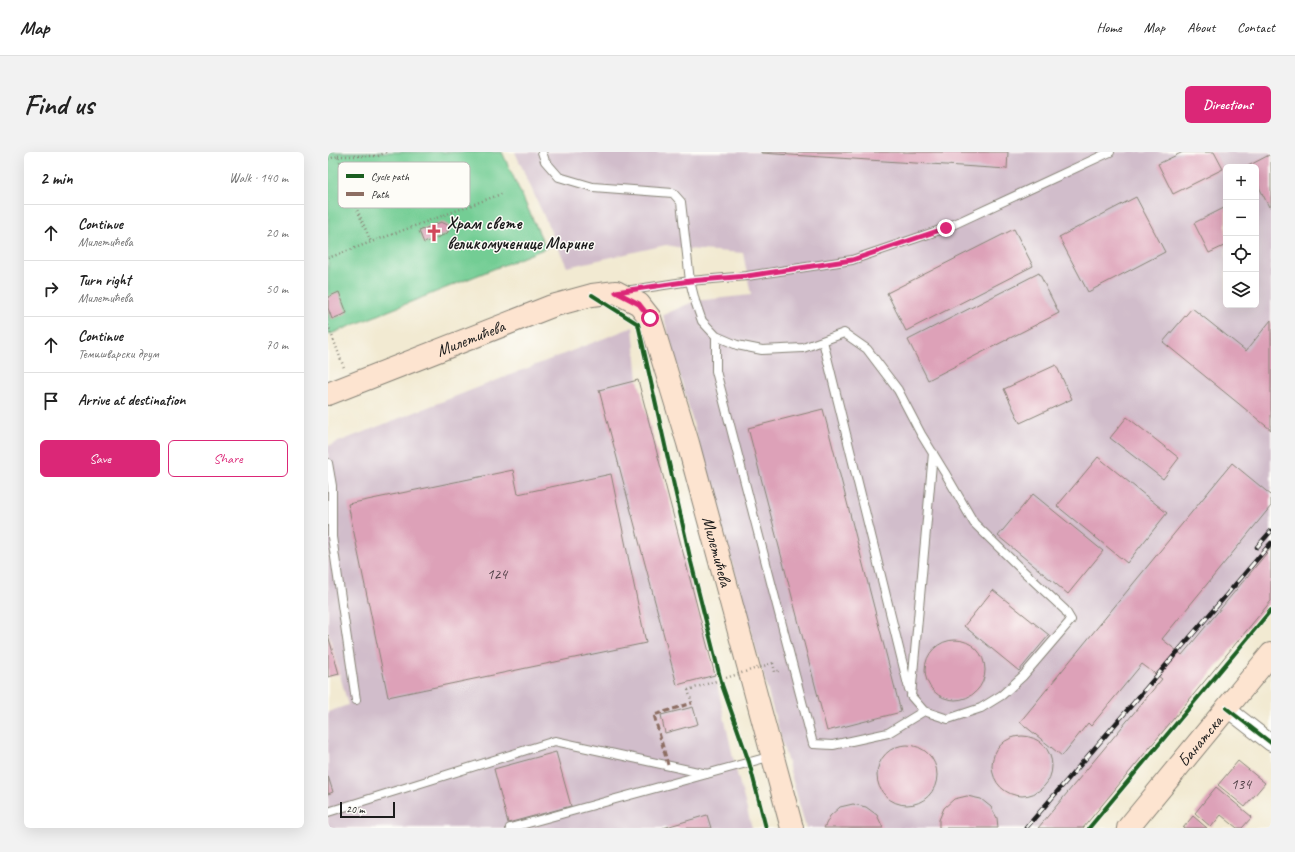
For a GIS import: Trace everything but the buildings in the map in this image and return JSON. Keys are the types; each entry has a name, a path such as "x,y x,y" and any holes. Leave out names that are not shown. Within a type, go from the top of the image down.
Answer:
{"main road":[{"name":"Милетићева","path":"328,394 552,306 592,295 616,292 639,304 650,318 688,443 792,828"},
{"name":"Банатска","path":"1128,828 1271,654"}],"street":[{"path":"1226,708 1271,743"}],"lane":[{"path":"542,152 545,161 559,177 593,187 673,193 681,202 688,249 690,281 702,321 716,336 737,345 762,350 803,348 844,333 867,349 898,390 921,434 974,522 1065,610 1071,620 1023,676 1002,695 981,708 948,719 924,711 911,696 823,341"},
{"name":"Милетићева","path":"616,292 690,281 747,276 852,260 946,228 1110,152"},
{"path":"716,336 716,371 814,744 833,745 888,733 924,711"},
{"path":"911,696 933,454"},
{"path":"328,462 332,486 332,537 356,700"},
{"path":"328,812 555,741 707,774"},
{"path":"510,828 772,756"}],"path":[{"path":"328,158 338,156 378,156 387,152"},
{"path":"338,156 340,162"},
{"path":"470,206 504,194"},
{"path":"356,208 370,242"},
{"path":"328,258 465,208"},
{"path":"328,325 350,385"},
{"path":"692,702 688,690 772,663 775,672"}],"shaded area":[{"path":"515,152 1271,152 1271,601 1083,828 806,828 663,315 695,301 751,295 743,253 687,249 666,245 567,267"},
{"path":"633,327 638,380 715,675 735,766 752,828 328,828 328,712 348,705 328,631 328,446"}],"green space":[{"path":"328,152 502,152 546,248 328,335"}],"railway":[{"path":"1257,547 1271,531"},
{"path":"1026,828 1271,543"}],"marked path":[{"path":"668,765 654,715 692,703"}],"cycle path":[{"path":"592,295 638,324 691,562 722,685 749,762 766,828"},
{"path":"1089,828 1271,610"},
{"path":"1226,708 1271,743"}],"place":[{"name":"Храм свете великомученице Марине","path":"434,233"}],"route":[{"path":"650,318 639,304 616,292 690,281 747,276 852,260 946,228"}]}
